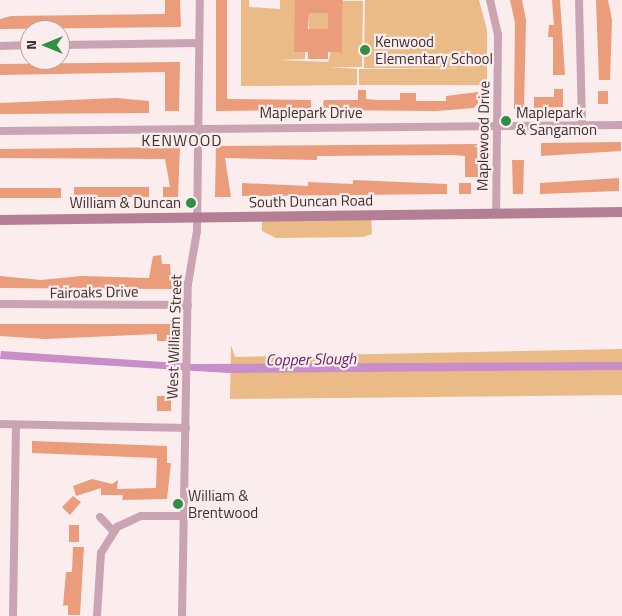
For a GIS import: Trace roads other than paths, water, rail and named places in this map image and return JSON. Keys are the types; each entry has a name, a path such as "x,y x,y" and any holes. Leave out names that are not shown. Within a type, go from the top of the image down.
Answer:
{"main road":[{"name":"South Duncan Road","path":"0,220 622,212"}],"street":[{"name":"West William Street","path":"182,616 188,305 197,217 200,0"},
{"name":"Maplewood Drive","path":"490,0 498,34 496,214"},
{"path":"579,0 582,125"},
{"path":"70,45 199,43"},
{"path":"0,46 20,45"},
{"name":"Maplepark Drive","path":"0,131 622,125"},
{"name":"Fairoaks Drive","path":"0,304 188,305"},
{"path":"0,424 186,428"},
{"path":"13,616 16,425"},
{"path":"97,616 100,558 113,531 141,516 221,516"},
{"path":"100,517 113,531"}],"place":[{"name":"Kenwood Elementary School","path":"365,50"},
{"name":"Maplepark & Sangamon","path":"506,121"},
{"name":"William & Duncan","path":"191,203"},
{"name":"William & Brentwood","path":"178,504"}],"district":[{"name":"KENWOOD","path":"182,140"}],"water label":[{"name":"Copper Slough","path":"311,359"}]}
